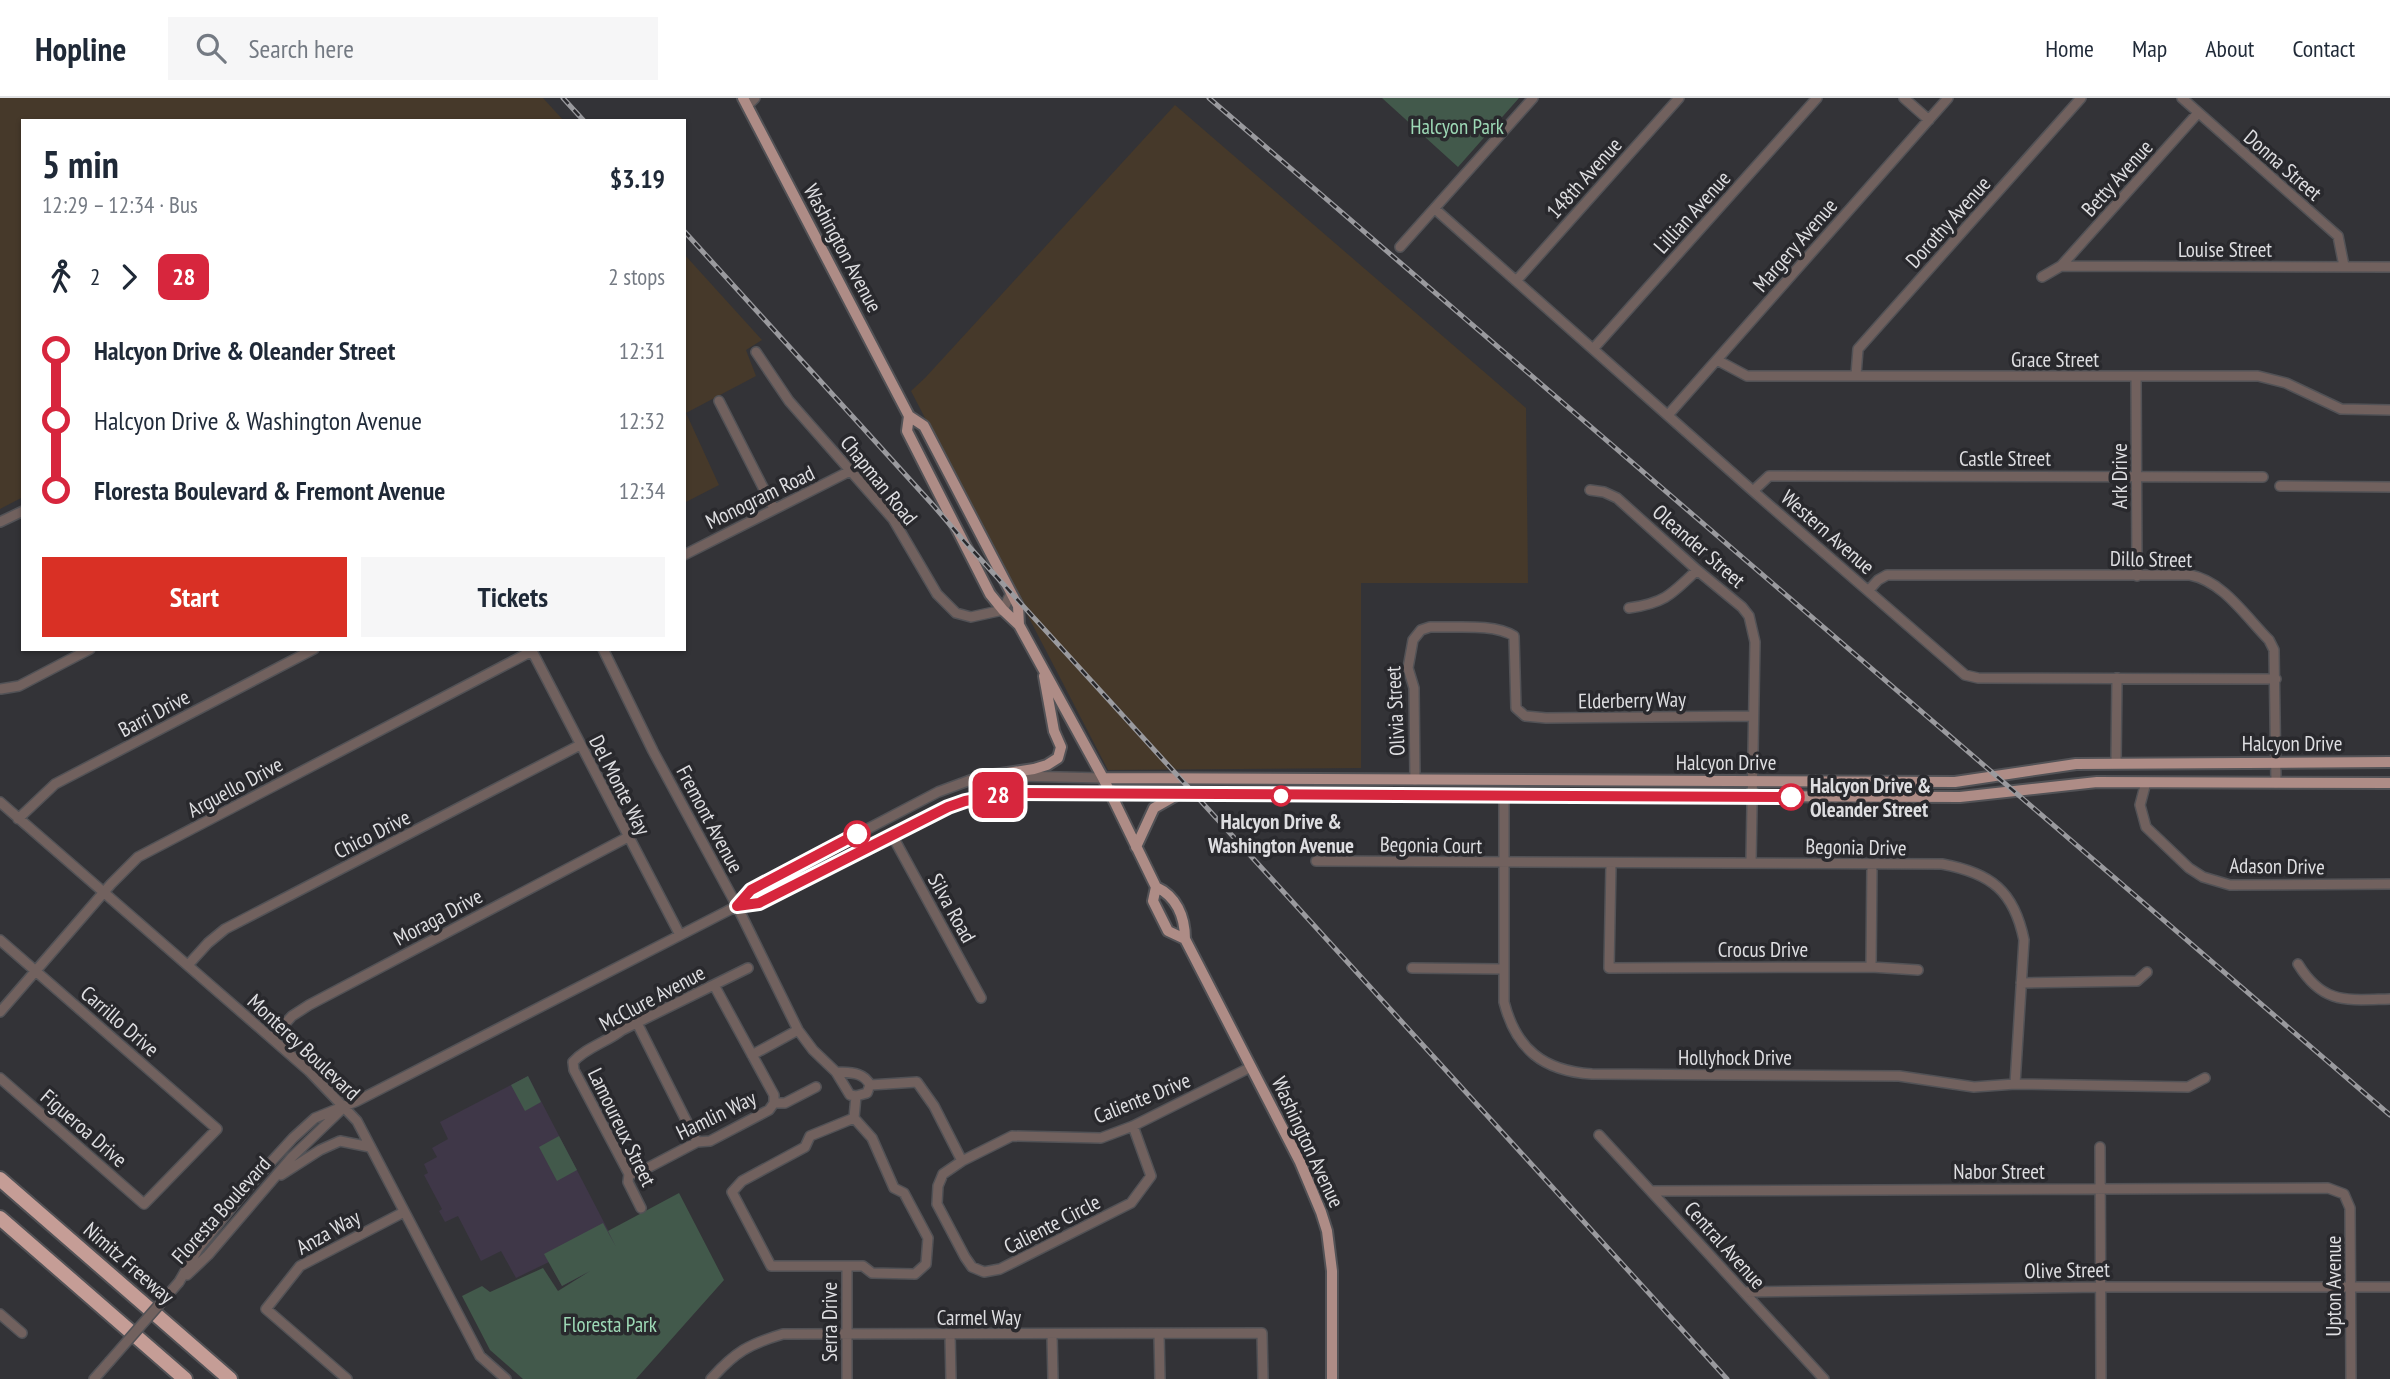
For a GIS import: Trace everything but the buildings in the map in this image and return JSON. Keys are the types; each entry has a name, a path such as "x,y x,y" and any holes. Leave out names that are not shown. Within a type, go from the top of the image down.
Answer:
{"highway":[{"name":"Nimitz Freeway","path":"0,1179 230,1379"},
{"path":"0,1218 185,1379"}],"main road":[{"name":"Washington Avenue","path":"748,101 909,416 924,426 1018,606 1019,625"},
{"name":"Washington Avenue","path":"909,416 907,430 990,594 1019,625 1103,778 1156,887 1153,901 1168,931 1185,939"},
{"path":"994,775 1034,769 1058,758 1061,747 1054,731 1042,666"},
{"name":"Halcyon Drive","path":"1103,778 1905,782 1965,781 2076,764 2390,762"},
{"path":"1879,797 1905,782"},
{"name":"Halcyon Drive","path":"1110,793 1960,797 2002,794 2073,783 2390,783"},
{"path":"1136,847 1154,808 1178,795"},
{"name":"Washington Avenue","path":"1156,887 1170,893 1185,922 1185,939 1300,1162 1318,1203 1327,1231 1332,1271 1332,1379"}],"street":[{"path":"1400,247 1533,98"},
{"name":"148th Avenue","path":"1516,281 1679,98"},
{"name":"Lillian Avenue","path":"1593,349 1816,98"},
{"path":"1904,98 1929,120"},
{"name":"Margery Avenue","path":"1668,415 1948,98"},
{"name":"Dorothy Avenue","path":"1856,375 1858,349 2081,98"},
{"name":"Donna Street","path":"2182,98 2338,236 2344,266"},
{"name":"Betty Avenue","path":"2061,266 2198,113"},
{"name":"Western Avenue","path":"1435,209 1965,675 1978,678 2276,679"},
{"path":"2042,277 2061,266"},
{"name":"Louise Street","path":"2061,266 2390,267"},
{"name":"Chapman Road","path":"756,352 789,401 893,519 937,594 956,613 971,617 1003,610"},
{"name":"Grace Street","path":"1717,360 1746,376 2258,376 2286,383 2340,409 2390,410"},
{"name":"Ark Drive","path":"2136,376 2137,576"},
{"path":"719,401 774,509"},
{"name":"Monogram Road","path":"686,554 850,471"},
{"name":"Castle Street","path":"1753,491 1769,476 2263,477"},
{"path":"2280,486 2390,487"},
{"name":"Oleander Street","path":"1591,490 1617,498 1749,616 1755,642 1751,862"},
{"path":"0,522 21,511"},
{"path":"1629,608 1653,605 1674,593 1697,570"},
{"name":"Dillo Street","path":"1869,590 1887,575 2190,575 2203,578 2216,585 2269,640 2274,650 2276,783"},
{"path":"1003,610 1011,593"},
{"name":"Olivia Street","path":"1415,780 1414,688 1408,668 1413,640 1421,630 1430,627 1494,628 1514,636 1516,708"},
{"name":"Barri Drive","path":"18,819 55,784 310,651"},
{"name":"Arguello Drive","path":"0,1012 104,892 138,857 529,651"},
{"name":"Del Monte Way","path":"532,651 680,935"},
{"name":"Fremont Avenue","path":"604,651 653,751 737,906 798,1030 836,1072 850,1095 856,1096"},
{"path":"0,686 19,686 74,653"},
{"path":"2116,763 2117,678"},
{"name":"Elderberry Way","path":"1516,708 1525,716 1546,718 1753,716"},
{"name":"Chico Drive","path":"188,965 225,929 580,745"},
{"name":"Floresta Boulevard","path":"737,906 751,890 938,792 976,778 994,775 1103,778"},
{"name":"Adason Drive","path":"2146,782 2140,805 2146,827 2154,837 2203,877 2230,885 2390,884"},
{"name":"Floresta Boulevard","path":"179,1282 198,1250 250,1186 315,1118 343,1108 737,906 759,903 948,807 995,795 1110,793"},
{"name":"Hollyhock Drive","path":"1504,796 1504,1002 1514,1032 1522,1044 1543,1062 1575,1073 1899,1076 1964,1086 2015,1084 2188,1087 2205,1078"},
{"name":"Monterey Boulevard","path":"0,802 317,1078 357,1121 481,1356 506,1379"},
{"name":"Silva Road","path":"892,835 981,998"},
{"name":"Moraga Drive","path":"272,1038 292,1016 309,1005 628,837"},
{"name":"Begonia Court","path":"1316,861 1504,863"},
{"name":"Begonia Drive","path":"1504,863 1751,862 1872,866 1942,864 1984,876 2000,888 2011,902 2020,921 2024,940 2015,1084"},
{"name":"Crocus Drive","path":"1611,864 1609,968 1871,967 1917,970"},
{"path":"1871,967 1872,866"},
{"name":"Carrillo Drive","path":"0,940 217,1129 144,1204"},
{"path":"2298,964 2311,983 2333,998 2390,999"},
{"name":"McClure Avenue","path":"573,1062 578,1056 637,1023 748,968"},
{"path":"1412,968 1503,969"},
{"path":"2021,983 2137,981 2147,972"},
{"path":"714,985 774,1095 774,1103"},
{"path":"637,1023 697,1142"},
{"path":"752,1055 798,1030"},
{"name":"Lamoureux Street","path":"573,1062 574,1070 629,1174 628,1182 641,1208"},
{"name":"Caliente Drive","path":"937,1205 938,1186 943,1174 962,1161 1012,1136 1101,1138 1133,1126 1251,1067"},
{"path":"836,1072 859,1073 869,1080 867,1093 856,1096 854,1118 872,1138 894,1188 904,1193 928,1238 926,1264 915,1274 872,1273 863,1266 771,1266 732,1192 742,1181 805,1147 810,1136 854,1118"},
{"name":"Figueroa Drive","path":"0,1078 144,1204"},
{"path":"870,1084 917,1082 934,1107 962,1161"},
{"name":"Hamlin Way","path":"629,1174 638,1173 697,1142 710,1141 769,1110 774,1103 785,1103 816,1087"},
{"name":"Floresta Boulevard","path":"179,1282 208,1255 292,1157 343,1108"},
{"name":"Caliente Circle","path":"937,1205 972,1267 984,1272 1000,1269 1131,1203 1151,1176 1133,1126"},
{"name":"Central Avenue","path":"1599,1135 1824,1379"},
{"path":"271,1182 320,1150 340,1141 370,1147"},
{"path":"2100,1147 2101,1379"},
{"name":"Nabor Street","path":"1653,1191 2100,1187 2328,1188 2344,1194"},
{"name":"Upton Avenue","path":"2344,1194 2350,1208 2351,1379"},
{"name":"Anza Way","path":"347,1379 266,1309 300,1266 404,1212"},
{"name":"Serra Drive","path":"847,1266 847,1379"},
{"path":"94,1379 179,1282"},
{"name":"Olive Street","path":"1745,1292 2100,1287 2390,1287"},
{"path":"0,1314 22,1333"},
{"name":"Carmel Way","path":"711,1379 729,1359 755,1343 783,1334 847,1333 1262,1333 1263,1379"},
{"path":"950,1334 951,1379"},
{"path":"1160,1334 1160,1379"},
{"path":"1052,1335 1053,1379"}],"shaded area":[{"path":"0,98 543,98 562,119 21,119 21,498 0,509"},
{"path":"1175,105 1526,408 1528,583 1361,583 1361,768 1108,770 911,391"},
{"path":"686,256 762,340 746,350 756,376 686,413"},
{"path":"686,413 719,485 686,502"},
{"path":"528,1076 621,1255 562,1286 549,1262 516,1278 501,1251 481,1261 458,1216 445,1222 439,1211 442,1209 424,1175 428,1173 424,1164 437,1157 432,1148 448,1139 440,1122"}],"green space":[{"name":"Halcyon Park","path":"1382,98 1519,98 1458,167"},
{"path":"528,1076 541,1102 525,1111 511,1085"},
{"path":"559,1136 577,1170 557,1181 539,1147"},
{"name":"Floresta Park","path":"679,1193 724,1280 636,1379 523,1379 490,1350 462,1296 482,1286 490,1292 543,1268 558,1291 590,1271 562,1286 544,1254 603,1223 616,1247 608,1231"}],"railway":[{"path":"563,98 582,119"},
{"path":"1209,98 2390,1115"},
{"path":"686,233 1727,1379"}],"bus line":[{"name":"28","path":"857,834 751,890 737,906 759,903 948,807 1008,793 1791,797"}],"place":[{"name":"Halcyon Drive & Washington Avenue","path":"1281,796"},
{"name":"Halcyon Drive & Oleander Street","path":"1791,797"}]}
